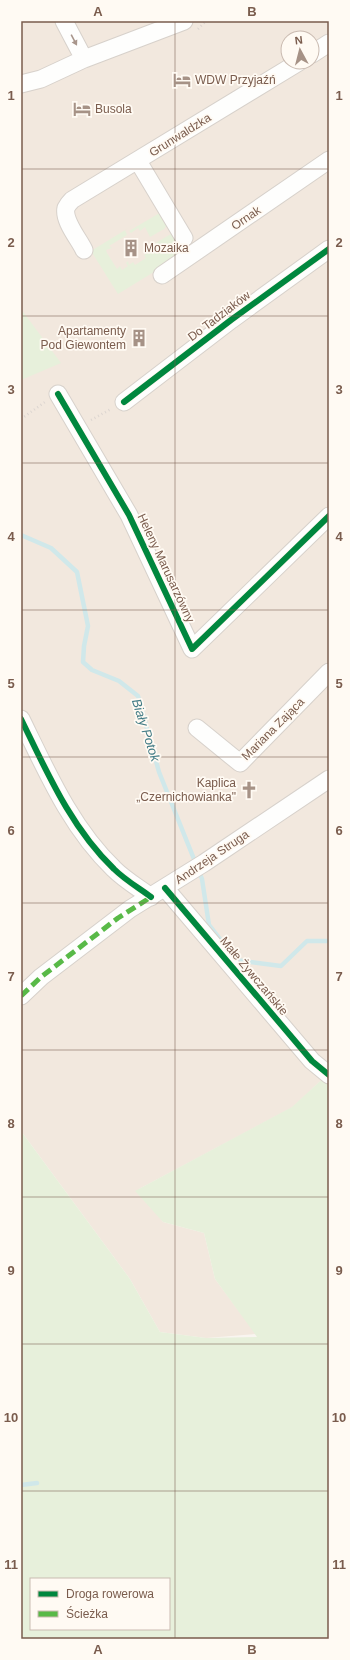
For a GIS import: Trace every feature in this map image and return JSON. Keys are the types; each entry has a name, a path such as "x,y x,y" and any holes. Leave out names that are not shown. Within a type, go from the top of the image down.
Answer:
{"street":[{"path":"64,21 84,59"},
{"path":"21,84 41,79 84,59 184,21"},
{"path":"320,49 329,44"},
{"name":"Grunwaldzka","path":"184,238 138,161 286,70"},
{"name":"Ornak","path":"162,275 329,160"},
{"path":"84,250 68,221 66,208 72,200 78,196 138,161"},
{"name":"Do Tadziaków","path":"124,402 231,320 329,249"},
{"name":"Heleny Marusarzówny","path":"58,394 130,515 192,649 329,516"},
{"name":"Mariana Zająca","path":"197,728 240,763 329,672"},
{"path":"21,719 52,785 88,839 114,869 151,897"},
{"name":"Andrzeja Struga","path":"21,996 41,977 118,918 204,863 329,779"},
{"name":"Małe Żywczańskie","path":"165,888 312,1061 329,1075"}],"path":[{"path":"21,419 58,394"},
{"path":"79,428 109,410"}],"shaded area":[{"path":"21,21 329,21 329,1073 293,1107 139,1189 163,1222 204,1233 215,1279 256,1334 206,1338 160,1332 130,1279 21,1131"}],"green space":[{"path":"163,211 167,225 164,229 150,237 145,227 140,231 138,228 131,233 129,231"},
{"path":"125,230 127,235 109,246 112,248 106,250 117,269 120,266 122,270 128,266 126,263 128,261 129,265 133,262 135,265 146,258 144,255 148,253 146,251 148,249 150,253 156,250 154,246 157,245 154,244 176,231 188,251 118,294 91,251"},
{"path":"21,309 61,363 21,380"},
{"path":"329,1073 329,1639 21,1639 21,1131 130,1279 160,1332 206,1338 257,1337 215,1279 204,1233 163,1222 135,1191 292,1107"}],"waterway":[{"name":"Biały Potok","path":"21,535 51,548 77,572 88,626 84,646 83,662 92,670 119,681 138,696 159,772 202,879 209,925 226,947"},
{"name":"Biały Potok","path":"234,956 236,960 281,966 307,941 329,941"},
{"path":"21,1485 37,1483"}],"marked path":[{"path":"21,996 41,977 118,918 151,897 149,896"}],"cycle path":[{"path":"124,402 231,320 329,249"},
{"path":"58,394 129,515 192,649 329,516"},
{"path":"21,719 61,798 85,836 118,873 151,897"},
{"path":"165,888 312,1061 329,1075"}],"place":[{"name":"WDW Przyjaźń","path":"182,80"},
{"name":"Busola","path":"82,109"},
{"name":"Mozaika","path":"131,248"},
{"name":"Apartamenty Pod Giewontem","path":"139,338"},
{"name":"Kaplica „Czernichowianka\"","path":"249,790"}]}
